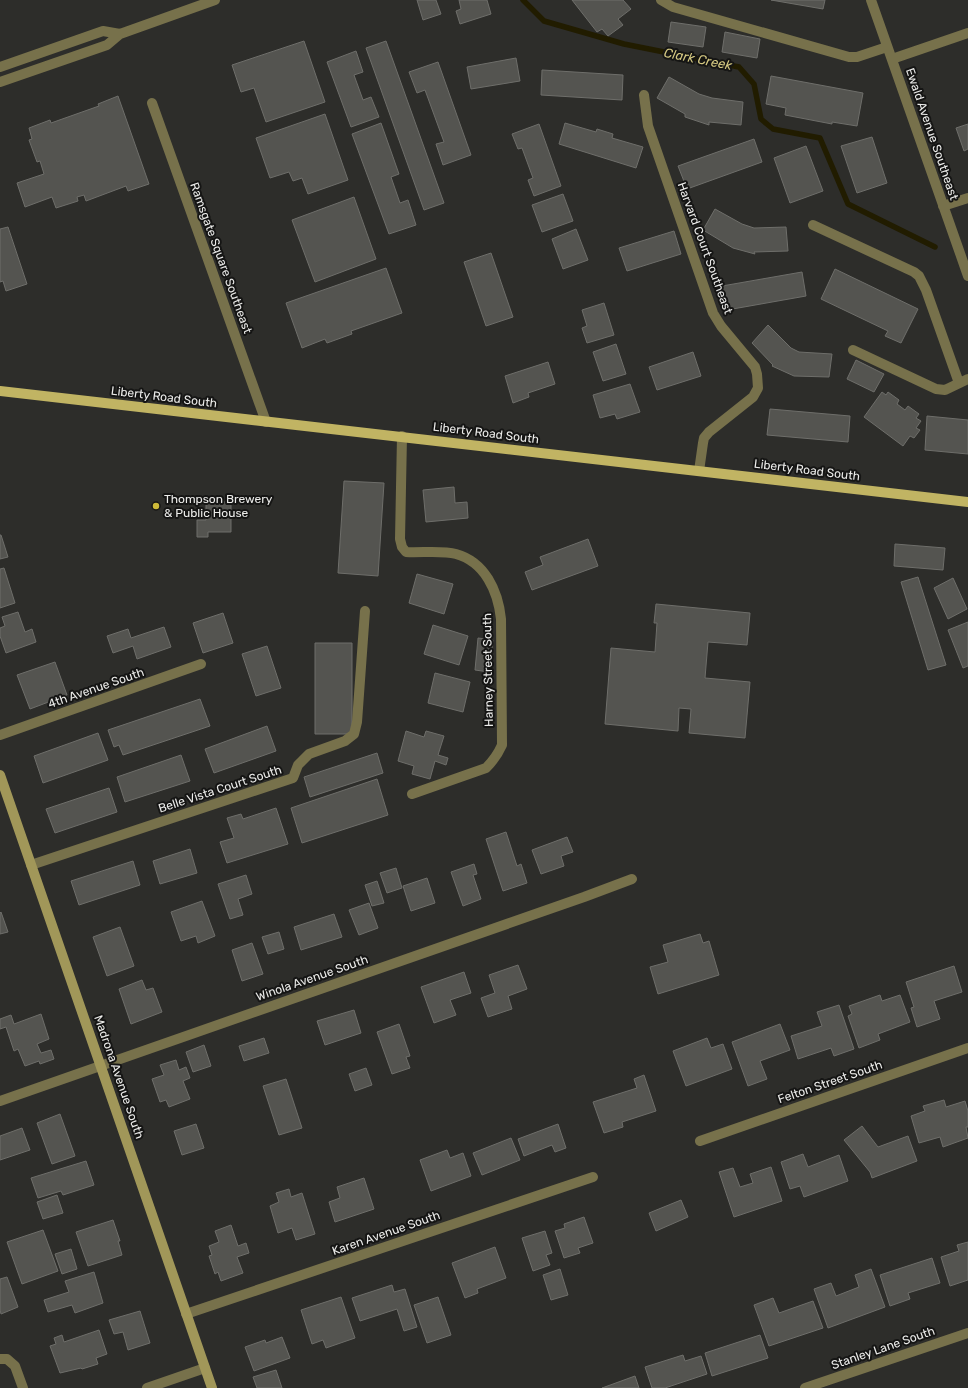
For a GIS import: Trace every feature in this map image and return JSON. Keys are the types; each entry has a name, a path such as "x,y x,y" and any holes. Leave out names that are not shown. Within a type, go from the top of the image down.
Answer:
{"main road":[{"name":"Liberty Road South","path":"0,390 266,422 402,436 968,502"},
{"name":"Madrona Avenue South","path":"0,775 212,1388"}],"street":[{"path":"0,82 107,45 120,34 215,0"},
{"path":"661,0 679,9 849,57 857,57 887,47"},
{"name":"Ewald Avenue Southeast","path":"871,0 968,276"},
{"path":"0,67 103,31 120,34"},
{"path":"892,59 968,33"},
{"name":"Harvard Court Southeast","path":"644,95 648,126 713,313 721,326 752,362 757,374 758,388 753,397 709,432 704,438 699,471"},
{"name":"Ramsgate Square Southeast","path":"152,103 266,422"},
{"path":"943,206 968,198"},
{"path":"813,225 914,272 919,276 963,381 945,390 936,389 853,350"},
{"name":"Harney Street South","path":"402,436 400,539 402,547 406,552 455,554 476,564 485,574 492,586 499,603 501,618 502,745 495,760 486,768 412,794"},
{"name":"Belle Vista Court South","path":"31,866 293,778 298,765 309,754 345,741 354,734 357,722 365,611"},
{"name":"4th Avenue South","path":"0,735 201,664"},
{"name":"Winola Avenue South","path":"0,1101 577,899 632,878"},
{"name":"Felton Street South","path":"700,1141 968,1048"},
{"name":"Karen Avenue South","path":"186,1314 594,1177"},
{"name":"Stanley Lane South","path":"805,1388 968,1333"},
{"path":"0,1359 7,1359 15,1366 23,1388"},
{"path":"147,1388 205,1368"}],"building":[{"path":"417,0 436,0 441,14 423,20"},
{"path":"459,0 487,0 491,14 460,24 456,11 461,9"},
{"path":"572,0 623,0 631,9 618,19 623,25 608,36 602,29 597,32"},
{"path":"771,0 825,0 823,9"},
{"path":"671,22 706,27 703,47 668,42"},
{"path":"725,32 760,39 757,58 722,52"},
{"path":"304,41 325,102 266,122 254,88 241,92 232,65"},
{"path":"386,41 444,203 424,210 366,48"},
{"path":"356,51 363,72 354,75 363,100 371,97 379,117 351,127 327,62"},
{"path":"516,58 520,81 471,89 467,67"},
{"path":"438,62 471,155 443,165 436,144 444,142 425,90 417,93 409,72"},
{"path":"542,70 623,75 622,100 541,95"},
{"path":"771,76 863,93 857,126 832,122 832,124 785,115 786,108 766,104"},
{"path":"669,77 699,94 712,98 743,102 741,125 709,122 709,125 685,117 685,114 657,98"},
{"path":"118,96 149,184 128,191 126,186 86,201 84,195 77,197 78,201 56,208 52,197 25,207 17,183 44,174 40,161 37,162 29,140 32,139 29,128 50,120 51,123 99,106 98,104"},
{"path":"325,114 348,180 308,194 302,178 293,181 289,172 270,178 256,138"},
{"path":"381,123 399,174 391,177 400,203 408,200 416,225 389,234 352,134"},
{"path":"565,123 596,132 597,129 613,134 612,138 643,147 636,168 559,144"},
{"path":"539,124 561,186 534,196 528,180 533,178 522,148 518,149 512,134"},
{"path":"968,124 968,149 964,151 956,128"},
{"path":"872,137 887,183 857,193 841,146"},
{"path":"754,139 762,162 687,189 678,166"},
{"path":"806,146 823,191 790,203 774,158"},
{"path":"563,194 573,221 542,232 532,205"},
{"path":"354,197 376,259 315,282 292,220"},
{"path":"715,209 742,224 754,228 786,227 788,251 754,252 755,254 733,248 703,230"},
{"path":"8,227 27,284 6,291 3,281 0,282 0,229"},
{"path":"576,229 588,260 563,269 552,239"},
{"path":"674,231 681,254 627,271 619,248"},
{"path":"491,253 513,317 486,326 464,262"},
{"path":"386,268 402,313 351,331 352,334 327,343 325,339 302,348 286,303"},
{"path":"835,269 918,309 901,343 885,336 888,331 821,299"},
{"path":"802,272 806,296 727,310 722,286"},
{"path":"604,303 614,335 587,343 582,328 587,326 582,310"},
{"path":"768,325 791,348 799,352 832,354 829,377 794,376 772,366 773,365 752,343"},
{"path":"616,344 626,374 603,381 593,352"},
{"path":"693,352 701,376 657,390 649,367"},
{"path":"856,360 884,374 874,392 847,379"},
{"path":"548,362 555,384 528,393 529,397 513,403 505,376"},
{"path":"630,384 640,412 617,419 615,414 600,418 593,395"},
{"path":"882,392 886,395 888,392 899,400 897,404 905,410 908,406 919,414 916,418 921,421 916,428 920,430 914,438 910,436 903,446 864,417"},
{"path":"770,409 850,416 848,442 767,435"},
{"path":"927,416 968,420 968,454 925,450"},
{"path":"344,481 384,483 378,576 338,573"},
{"path":"454,487 455,503 467,502 468,518 426,522 423,490"},
{"path":"206,502 231,502 231,532 208,532 208,537 197,537 197,520 206,520"},
{"path":"0,535 8,557 0,559"},
{"path":"588,539 598,566 532,590 525,572 543,565 540,557"},
{"path":"895,544 945,548 943,570 894,566"},
{"path":"4,568 15,603 0,608 0,569"},
{"path":"417,574 453,584 444,614 409,603"},
{"path":"918,577 946,665 928,670 901,582"},
{"path":"953,578 967,609 948,619 934,588"},
{"path":"656,604 750,613 747,645 708,642 705,678 750,682 745,738 689,733 691,709 679,708 678,731 605,724 611,648 655,652 657,623 654,623"},
{"path":"18,612 25,632 32,629 36,642 6,653 0,636 0,628 5,626 2,617"},
{"path":"223,613 233,643 203,653 193,623"},
{"path":"968,622 968,666 963,668 948,630"},
{"path":"433,625 468,636 459,665 424,654"},
{"path":"164,627 171,647 137,659 133,646 113,653 107,636 128,629 131,638"},
{"path":"478,638 493,640 489,672 475,670"},
{"path":"315,643 352,643 352,734 315,734"},
{"path":"267,646 281,688 256,696 242,654"},
{"path":"55,662 67,695 30,709 17,675"},
{"path":"435,673 470,682 463,712 428,703"},
{"path":"200,699 210,726 123,755 119,745 114,747 108,730"},
{"path":"267,726 276,751 214,773 205,749"},
{"path":"406,731 424,737 426,731 444,736 438,755 448,758 446,765 435,761 430,779 412,774 414,766 398,761"},
{"path":"98,733 108,760 43,783 34,756"},
{"path":"377,753 383,773 310,797 304,777"},
{"path":"181,755 190,781 125,802 117,777"},
{"path":"377,779 388,815 302,843 291,808"},
{"path":"109,788 117,812 55,833 46,809"},
{"path":"276,808 288,844 227,863 220,842 234,838 227,818 241,814 243,819"},
{"path":"506,832 517,866 521,864 527,883 503,891 486,839"},
{"path":"567,837 573,852 561,856 564,866 541,874 532,850"},
{"path":"190,849 197,873 160,884 153,861"},
{"path":"133,861 140,885 79,905 71,881"},
{"path":"474,864 477,874 473,875 481,899 463,906 451,872"},
{"path":"396,868 402,888 387,893 380,873"},
{"path":"246,875 252,894 238,899 243,915 230,919 218,884"},
{"path":"427,878 435,903 411,911 403,886"},
{"path":"377,881 384,903 372,906 365,885"},
{"path":"202,901 215,936 198,943 196,936 181,941 171,912"},
{"path":"369,903 378,928 359,935 349,910"},
{"path":"1,912 8,932 0,934 0,913"},
{"path":"334,914 342,937 301,950 294,927"},
{"path":"120,927 134,966 107,976 93,937"},
{"path":"279,932 284,949 268,954 262,937"},
{"path":"700,934 703,943 709,941 719,975 658,994 650,967 668,962 663,945"},
{"path":"252,943 263,974 242,981 232,950"},
{"path":"518,965 527,989 508,996 512,1009 488,1017 481,998 495,993 489,975"},
{"path":"954,966 962,992 934,1001 940,1019 917,1027 911,1008 914,1007 906,982"},
{"path":"464,972 471,993 450,1000 456,1015 434,1023 421,987"},
{"path":"142,980 146,990 153,988 162,1012 131,1024 119,989"},
{"path":"880,995 882,1001 900,995 910,1022 878,1034 880,1040 859,1048 848,1016 852,1014 849,1006"},
{"path":"839,1005 854,1049 834,1056 831,1048 798,1059 791,1036 822,1026 817,1012"},
{"path":"354,1010 361,1033 325,1045 317,1021"},
{"path":"41,1014 49,1039 37,1044 41,1053 51,1050 54,1059 40,1064 39,1061 25,1066 18,1049 14,1051 6,1027 0,1029 0,1019 11,1015 14,1024"},
{"path":"399,1024 410,1056 406,1057 410,1068 392,1074 377,1032"},
{"path":"780,1024 790,1050 760,1061 767,1079 748,1086 732,1042"},
{"path":"264,1038 269,1053 244,1061 239,1046"},
{"path":"707,1038 711,1048 723,1044 732,1069 686,1086 673,1051"},
{"path":"204,1045 211,1066 193,1072 186,1052"},
{"path":"176,1060 179,1070 186,1067 190,1078 183,1081 190,1099 169,1107 166,1100 160,1102 152,1079 164,1075 160,1065"},
{"path":"366,1068 372,1085 355,1091 349,1074"},
{"path":"644,1075 656,1111 622,1122 623,1127 604,1133 593,1102 637,1088 634,1079"},
{"path":"286,1079 302,1128 279,1135 263,1086"},
{"path":"944,1100 946,1107 965,1101 968,1111 968,1127 966,1127 968,1138 943,1147 940,1137 919,1143 911,1116 925,1111 923,1106"},
{"path":"60,1114 75,1156 52,1164 37,1123"},
{"path":"196,1124 204,1148 182,1155 174,1131"},
{"path":"558,1124 566,1148 555,1152 552,1145 524,1156 518,1139"},
{"path":"862,1126 878,1147 908,1136 917,1161 872,1178 870,1172 844,1140"},
{"path":"22,1128 30,1150 0,1160 0,1136"},
{"path":"511,1138 520,1160 482,1175 473,1153"},
{"path":"447,1150 450,1158 463,1153 471,1176 431,1191 420,1160"},
{"path":"803,1154 808,1167 839,1155 848,1181 804,1197 800,1186 790,1189 781,1162"},
{"path":"86,1161 94,1185 63,1195 61,1191 38,1198 31,1178"},
{"path":"771,1167 782,1201 734,1217 719,1172 733,1168 740,1187 753,1183 750,1174"},
{"path":"364,1178 374,1209 335,1222 329,1202 340,1198 337,1187"},
{"path":"289,1189 291,1197 302,1193 315,1234 296,1240 292,1228 278,1233 270,1206 279,1202 276,1193"},
{"path":"57,1195 63,1213 43,1219 37,1202"},
{"path":"681,1200 688,1217 656,1231 649,1213"},
{"path":"584,1217 593,1243 578,1248 580,1253 564,1258 555,1231 565,1228 564,1224"},
{"path":"113,1220 120,1241 118,1241 122,1255 88,1266 76,1232"},
{"path":"231,1225 238,1246 246,1243 249,1253 237,1257 243,1273 221,1281 218,1272 215,1274 209,1256 212,1255 209,1246 219,1242 215,1231"},
{"path":"43,1230 58,1271 22,1284 7,1242"},
{"path":"545,1231 552,1253 546,1255 550,1265 533,1271 522,1238"},
{"path":"968,1242 968,1280 950,1286 941,1257 959,1251 957,1245"},
{"path":"495,1247 506,1278 477,1289 478,1293 465,1298 452,1263"},
{"path":"71,1249 77,1269 62,1274 55,1254"},
{"path":"932,1258 940,1283 908,1293 910,1299 890,1306 880,1275"},
{"path":"560,1269 568,1295 551,1300 543,1275"},
{"path":"871,1269 885,1307 828,1328 814,1289 831,1283 836,1296 859,1287 855,1275"},
{"path":"94,1272 103,1303 75,1313 72,1305 48,1312 44,1300 69,1292 65,1281"},
{"path":"7,1277 18,1307 1,1314 0,1279"},
{"path":"392,1285 394,1292 405,1289 417,1327 404,1331 397,1309 360,1321 352,1298"},
{"path":"341,1297 355,1338 326,1348 323,1340 312,1344 301,1310"},
{"path":"438,1297 451,1335 427,1343 414,1305"},
{"path":"773,1298 779,1313 813,1301 823,1328 769,1346 754,1305"},
{"path":"140,1311 150,1343 128,1350 123,1332 114,1334 109,1320"},
{"path":"99,1330 107,1354 96,1358 98,1364 60,1373 50,1346 56,1344 54,1338 62,1335 64,1342"},
{"path":"760,1335 768,1358 712,1376 705,1353"},
{"path":"282,1337 290,1358 254,1371 245,1347 265,1340 266,1343"},
{"path":"683,1355 685,1361 701,1356 707,1374 665,1388 652,1388 645,1367"},
{"path":"276,1370 282,1388 257,1388 253,1377"},
{"path":"635,1376 639,1388 602,1388"}],"waterway":[{"name":"Clark Creek","path":"523,0 544,21 624,44 739,67 754,84 761,119 773,129 820,138 848,204 935,247"}],"place":[{"name":"Thompson Brewery & Public House","path":"156,506"}]}
